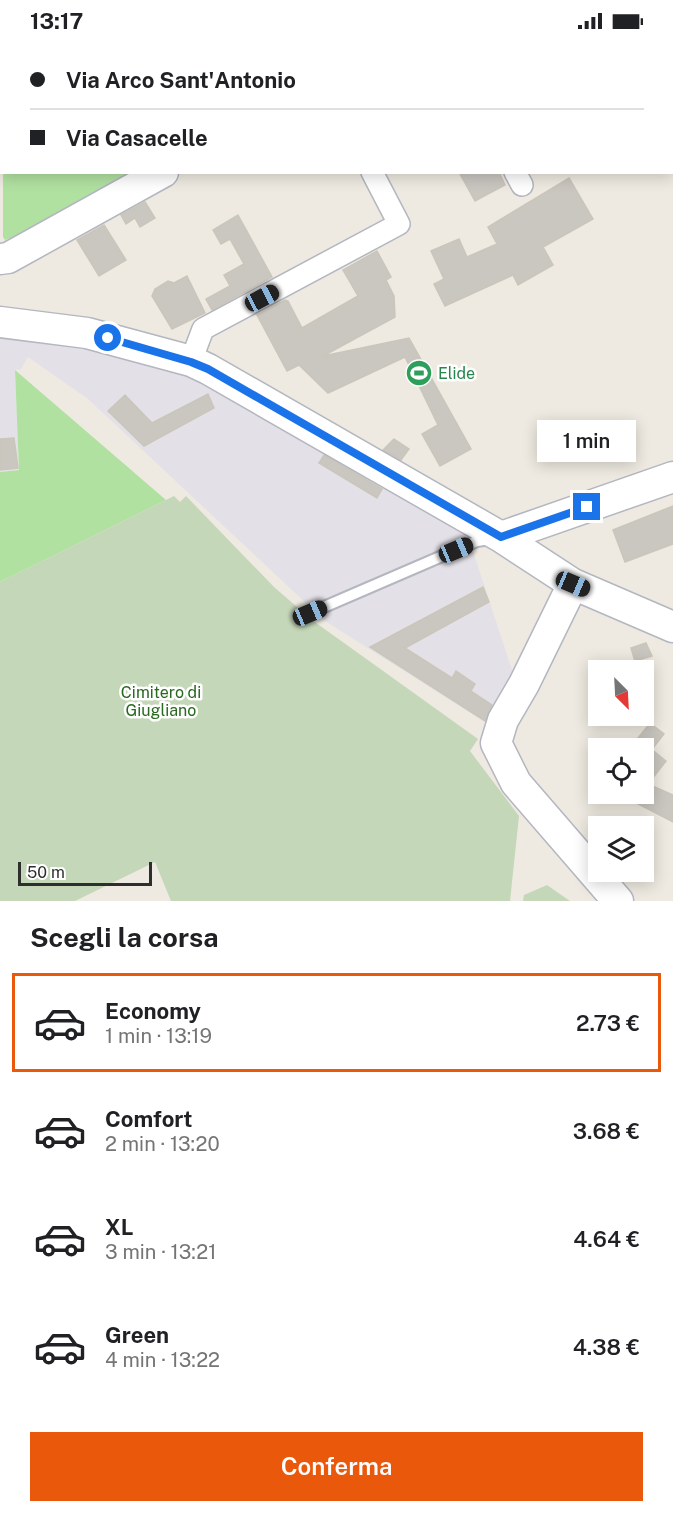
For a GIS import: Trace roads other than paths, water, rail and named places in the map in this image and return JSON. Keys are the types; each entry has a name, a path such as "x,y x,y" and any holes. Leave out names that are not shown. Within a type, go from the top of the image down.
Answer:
{"street":[{"path":"0,258 8,258 159,174"},
{"path":"191,362 203,329 399,224 373,174"},
{"path":"0,322 87,333 191,362 218,374 501,537 573,584 673,627"},
{"path":"501,537 673,477"},
{"path":"573,584 524,684 503,720 496,743 516,783 618,901"}],"lane":[{"path":"310,613 477,541 501,537"}],"place":[{"name":"Elide","path":"419,373"}],"park label":[{"name":"Cimitero di Giugliano","path":"161,701"}]}
